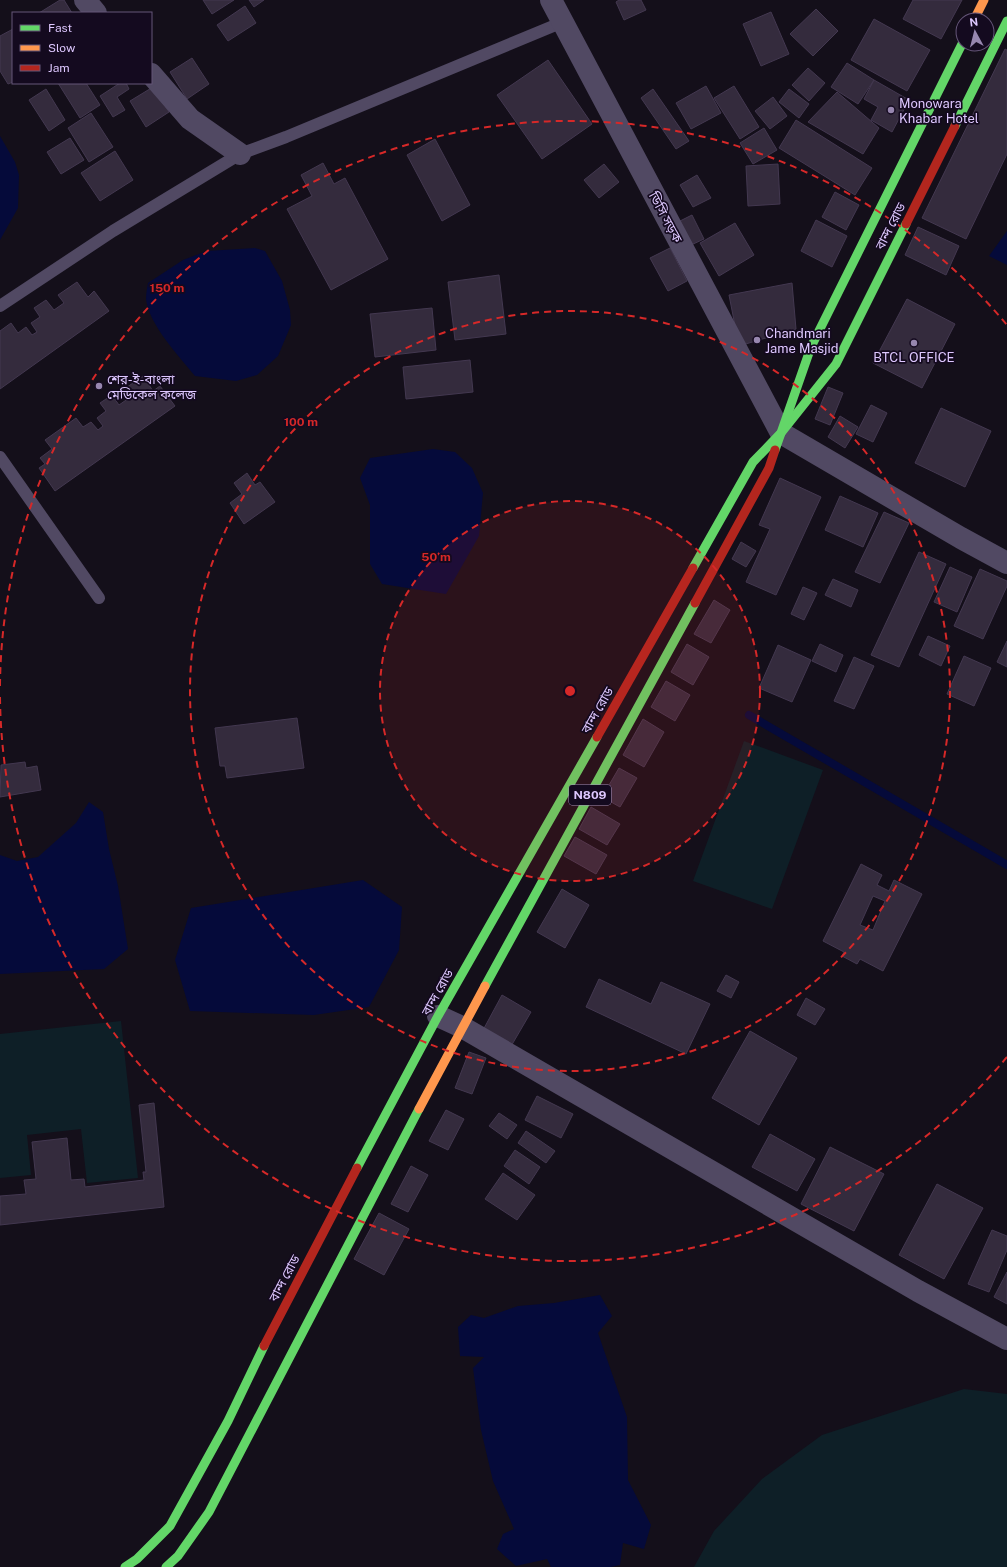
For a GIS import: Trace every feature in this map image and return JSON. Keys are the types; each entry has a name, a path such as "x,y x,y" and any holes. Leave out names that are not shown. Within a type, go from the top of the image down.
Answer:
{"highway":[{"path":"978,12 984,0"},
{"name":"বান্দ রোড","path":"125,1567 137,1559 170,1526 228,1421 277,1319 438,1016 753,462 781,433 836,364 1005,29"},
{"name":"বান্দ রোড","path":"166,1567 178,1556 209,1512 462,1027 769,468 811,347 958,52"}],"street":[{"path":"85,0 95,12"},
{"name":"ডিসি সড়ক","path":"551,0 781,433"},
{"path":"152,75 190,118 240,154"},
{"path":"781,433 961,538 1007,563"},
{"path":"438,1016 462,1027 918,1291 1007,1339"}],"lane":[{"path":"0,306 112,231 240,154 286,137 563,22"},
{"path":"0,458 99,598"}],"shaded area":[{"path":"0,136 15,162 19,175 18,208 0,240"},
{"path":"1007,231 1007,265 989,256"},
{"path":"255,248 265,251 282,281 290,310 291,325 278,356 257,375 236,381 195,376 173,350 153,319 148,309 146,299 148,283 183,260 207,251"},
{"path":"433,449 455,452 472,468 483,493 479,536 446,594 382,584 370,564 370,505 360,478 370,458"},
{"path":"744,741 823,770 772,909 693,881"},
{"path":"89,802 103,812 109,849 118,886 128,949 104,969 0,974 0,855 17,861 38,857 76,823"},
{"path":"363,880 402,907 399,950 369,1007 314,1015 190,1011 175,960 191,908"},
{"path":"121,1021 138,1178 87,1183 81,1129 27,1135 31,1175 0,1178 0,1034"},
{"path":"600,1295 612,1316 598,1333 627,1417 628,1480 651,1525 644,1549 623,1543 620,1565 611,1567 551,1567 547,1559 516,1566 497,1549 503,1534 514,1529 493,1481 481,1430 473,1368 484,1357 460,1356 458,1327 471,1315 484,1318 518,1306 554,1303"},
{"path":"964,1389 1007,1394 1007,1567 694,1567 714,1531 762,1479 822,1435"}],"building":[{"path":"60,0 64,0 71,12 41,12"},
{"path":"203,0 234,0 212,14"},
{"path":"249,0 264,0 254,7"},
{"path":"619,0 641,0 646,10 624,20 616,2"},
{"path":"913,0 962,0 941,39 903,19"},
{"path":"245,6 256,23 228,41 217,25"},
{"path":"816,9 838,31 813,56 790,34"},
{"path":"771,12 789,54 761,66 743,24"},
{"path":"874,19 930,50 907,91 851,60"},
{"path":"12,30 12,82 8,84 0,71 0,36"},
{"path":"1005,49 1007,50 1007,154 966,239 922,218"},
{"path":"192,58 209,84 187,99 170,72"},
{"path":"548,60 592,124 542,159 497,95"},
{"path":"847,63 874,80 858,104 831,87"},
{"path":"808,68 825,83 809,101 792,85"},
{"path":"874,80 909,100 892,132 871,120 878,107 864,99"},
{"path":"59,84 87,84 100,105 80,118"},
{"path":"118,84 126,84 129,89 117,97 125,110 113,117 100,96"},
{"path":"706,86 721,113 691,129 676,103"},
{"path":"734,86 759,127 740,139 714,98"},
{"path":"153,87 169,112 146,127 130,101"},
{"path":"46,89 65,120 49,131 29,100"},
{"path":"653,89 689,141 676,149 641,98"},
{"path":"789,89 809,104 799,118 779,102"},
{"path":"837,92 879,128 863,154 808,122"},
{"path":"773,97 787,116 770,129 755,111"},
{"path":"91,113 113,147 89,162 68,128"},
{"path":"796,120 872,168 855,195 779,148"},
{"path":"764,128 777,150 753,164 740,143"},
{"path":"70,138 84,160 61,174 47,152"},
{"path":"435,139 470,205 442,221 407,155"},
{"path":"115,151 133,180 100,201 81,173"},
{"path":"323,163 334,184 345,178 388,259 331,290 287,209 312,196 301,175"},
{"path":"604,164 619,182 599,198 584,180"},
{"path":"778,164 780,204 748,206 746,166"},
{"path":"697,175 711,198 693,207 680,185"},
{"path":"835,192 859,205 846,230 822,217"},
{"path":"692,215 704,239 691,245 680,221"},
{"path":"816,220 847,236 832,267 801,251"},
{"path":"735,223 754,255 719,276 700,243"},
{"path":"918,227 959,246 946,275 905,255"},
{"path":"670,248 687,281 668,291 650,258"},
{"path":"499,275 506,334 455,340 448,282"},
{"path":"77,282 88,297 94,291 109,311 0,389 0,331 11,323 18,333 26,327 32,335 37,332 31,323 40,317 34,308 46,300 54,310 64,303 58,295"},
{"path":"792,283 796,329 739,346 729,295"},
{"name":"BTCL OFFICE","path":"907,299 955,324 922,388 873,363"},
{"path":"432,308 436,350 375,357 370,314"},
{"path":"470,360 473,392 406,399 403,367"},
{"path":"143,376 153,391 160,386 175,406 55,491 39,468 45,464 40,458 52,449 45,440 76,418 83,427 91,422 98,430 103,426 97,418 106,411 100,403 112,395 119,405 129,398 123,390"},
{"path":"828,387 843,393 830,425 815,419"},
{"path":"871,405 887,413 873,442 856,434"},
{"path":"941,408 991,431 965,487 915,463"},
{"path":"840,416 858,427 845,448 828,437"},
{"path":"247,473 255,485 260,482 275,502 244,524 230,503 242,494 234,483"},
{"path":"780,478 821,497 776,595 746,582 770,529 759,525"},
{"path":"840,496 878,513 863,547 825,530"},
{"path":"884,512 909,523 880,583 855,572"},
{"path":"741,542 756,551 746,567 732,559"},
{"path":"919,552 946,564 899,667 871,655"},
{"path":"950,567 972,577 957,612 934,602"},
{"path":"980,569 1007,581 1007,586 983,639 954,626"},
{"path":"833,579 858,590 851,607 825,595"},
{"path":"803,587 817,593 804,620 791,614"},
{"path":"714,600 730,610 711,643 694,634"},
{"path":"928,636 950,646 941,666 919,655"},
{"path":"1007,641 1007,667 997,662"},
{"path":"687,644 709,657 693,685 671,672"},
{"path":"820,644 843,655 836,672 812,661"},
{"path":"778,645 811,660 792,702 759,688"},
{"path":"964,656 991,668 974,706 947,694"},
{"path":"854,657 874,666 854,709 834,701"},
{"path":"666,681 690,695 675,721 651,707"},
{"path":"297,718 304,768 227,778 225,766 220,766 215,728"},
{"path":"643,719 664,732 644,767 623,755"},
{"path":"25,762 26,768 37,766 41,790 0,797 1,765"},
{"path":"619,768 637,778 620,807 602,797"},
{"path":"591,807 620,824 607,845 579,829"},
{"path":"575,837 607,855 596,874 564,856"},
{"path":"861,864 882,875 877,885 889,891 894,880 922,894 883,971 860,959 857,964 842,956 844,952 823,941","holes":["873,896 885,901 873,930 860,925"]},
{"path":"562,889 589,905 565,948 537,932"},
{"path":"726,975 739,982 731,998 717,991"},
{"path":"599,979 651,1004 661,982 710,1004 686,1054 586,1007"},
{"path":"502,995 531,1012 510,1048 482,1032"},
{"path":"806,998 825,1009 815,1025 797,1015"},
{"path":"750,1031 797,1058 759,1125 712,1098"},
{"path":"469,1052 486,1058 472,1094 455,1088"},
{"path":"537,1096 573,1114 561,1138 525,1120"},
{"path":"154,1103 164,1207 0,1225 0,1196 26,1194 24,1180 36,1179 32,1142 67,1138 71,1180 84,1179 85,1187 144,1180 143,1172 146,1172 139,1105"},
{"path":"446,1110 464,1119 448,1150 429,1141"},
{"path":"499,1113 517,1125 507,1139 489,1126"},
{"path":"526,1131 555,1151 546,1163 518,1143"},
{"path":"770,1134 815,1159 797,1191 752,1167"},
{"path":"830,1147 884,1174 854,1231 801,1204"},
{"path":"515,1150 540,1167 529,1184 504,1166"},
{"path":"411,1166 428,1175 408,1212 391,1204"},
{"path":"503,1173 535,1195 517,1220 485,1199"},
{"path":"937,1184 983,1208 944,1279 899,1255"},
{"path":"379,1213 409,1229 384,1275 354,1259"},
{"path":"992,1230 1007,1236 1007,1250 989,1292 968,1284"},
{"path":"1007,1272 1007,1304 994,1297"}],"waterway":[{"path":"749,715 1007,865"}],"traffic: fast":[{"path":"955,126 1007,21"},
{"path":"693,568 753,462 781,433 811,347 958,52"},
{"path":"775,450 781,433 836,364 906,224"},
{"path":"485,986 695,603"},
{"path":"357,1168 438,1016 597,737"},
{"path":"166,1567 178,1556 209,1512 419,1109"},
{"path":"125,1567 137,1559 170,1526 228,1421 264,1346"}],"traffic: slow":[{"path":"978,12 984,0"},
{"path":"419,1109 485,986"}],"traffic: jam":[{"path":"906,224 955,126"},
{"path":"695,603 769,468 775,450"},
{"path":"597,737 693,568"},
{"path":"264,1346 357,1168"}],"place":[{"name":"Monowara Khabar Hotel","path":"891,110"},
{"name":"Chandmari Jame Masjid","path":"757,340"},
{"name":"BTCL OFFICE","path":"914,343"},
{"name":"শের-ই-বাংলা মেডিকেল কলেজ","path":"99,386"}]}
